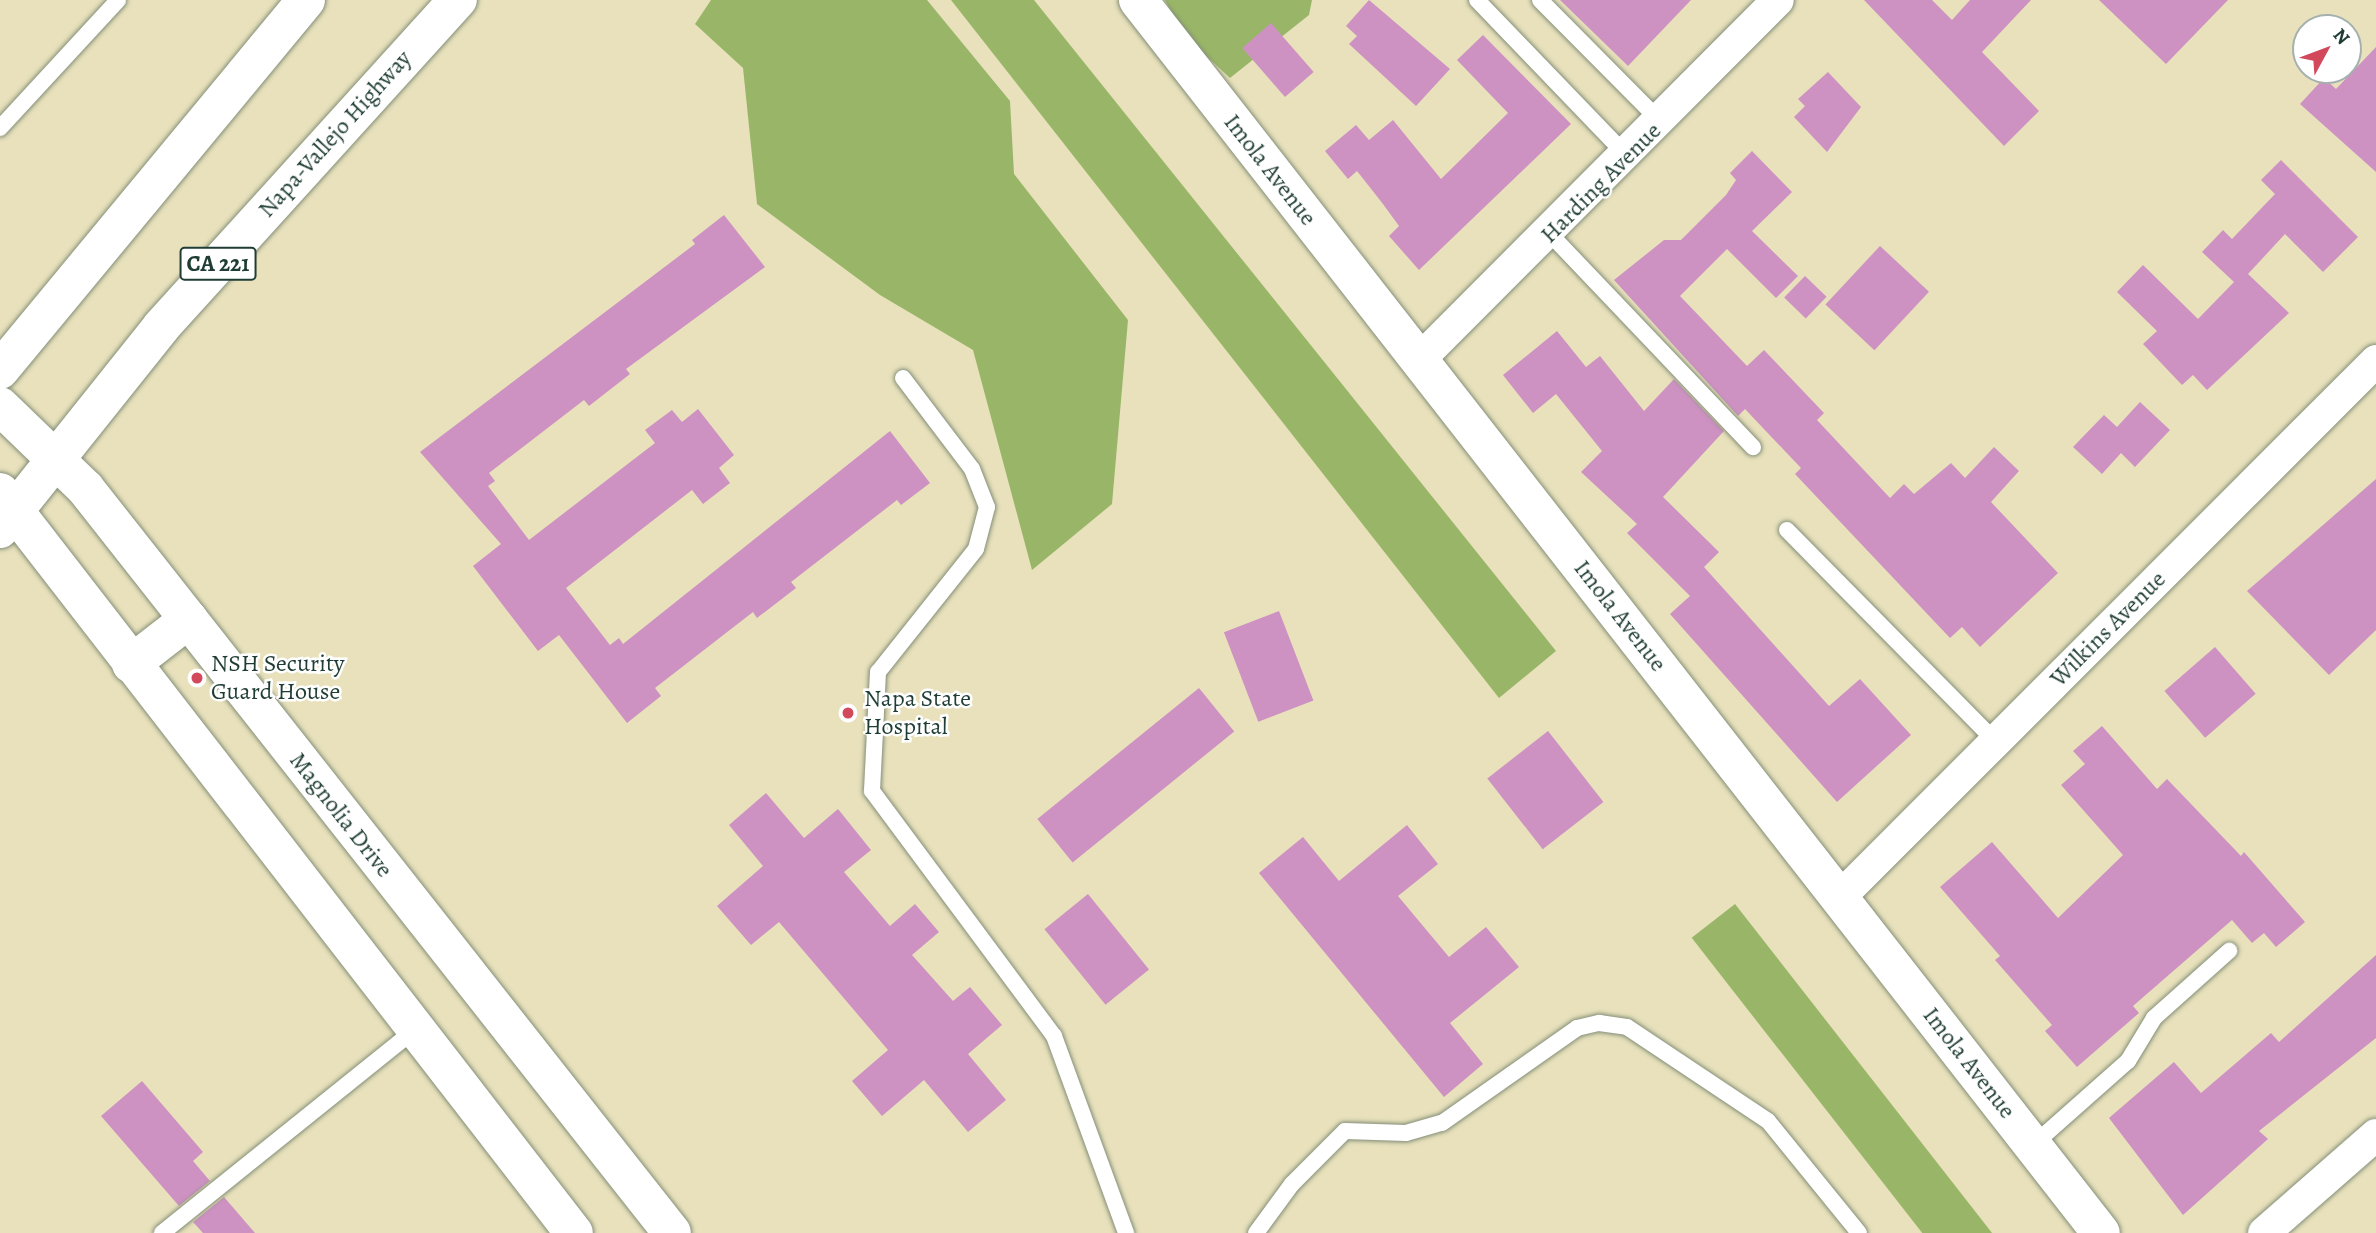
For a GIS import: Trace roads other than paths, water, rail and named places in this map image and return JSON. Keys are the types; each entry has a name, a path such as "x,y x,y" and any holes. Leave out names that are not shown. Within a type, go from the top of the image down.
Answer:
{"street":[{"path":"0,370 306,0"},
{"name":"Napa-Vallejo Highway","path":"5,510 56,461 162,327 458,0"},
{"name":"Imola Avenue","path":"1138,0 2101,1233"},
{"name":"Harding Avenue","path":"1419,360 1628,157 1778,0"},
{"name":"Wilkins Avenue","path":"1840,897 2376,361"},
{"name":"Magnolia Drive","path":"0,406 56,461 189,619 668,1232"},
{"path":"5,510 131,664 574,1233"},
{"path":"131,664 189,619"},
{"path":"2264,1233 2376,1135"}],"lane":[{"path":"0,128 118,0"},
{"path":"1477,0 1628,157"},
{"path":"1540,0 1661,122"},
{"path":"1550,235 1753,447"},
{"path":"902,377 972,469 987,507 976,549 878,672 872,791 1054,1036 1126,1233"},
{"path":"1787,530 1996,741"},
{"path":"2033,1145 2127,1061 2154,1018 2229,951"},
{"path":"1256,1233 1292,1184 1345,1131 1406,1133 1443,1123 1577,1028 1599,1023 1627,1027 1768,1121 1859,1233"},
{"path":"162,1233 416,1029"}],"place":[{"name":"NSH Security Guard House","path":"197,678"},
{"name":"Napa State Hospital","path":"848,713"}]}
